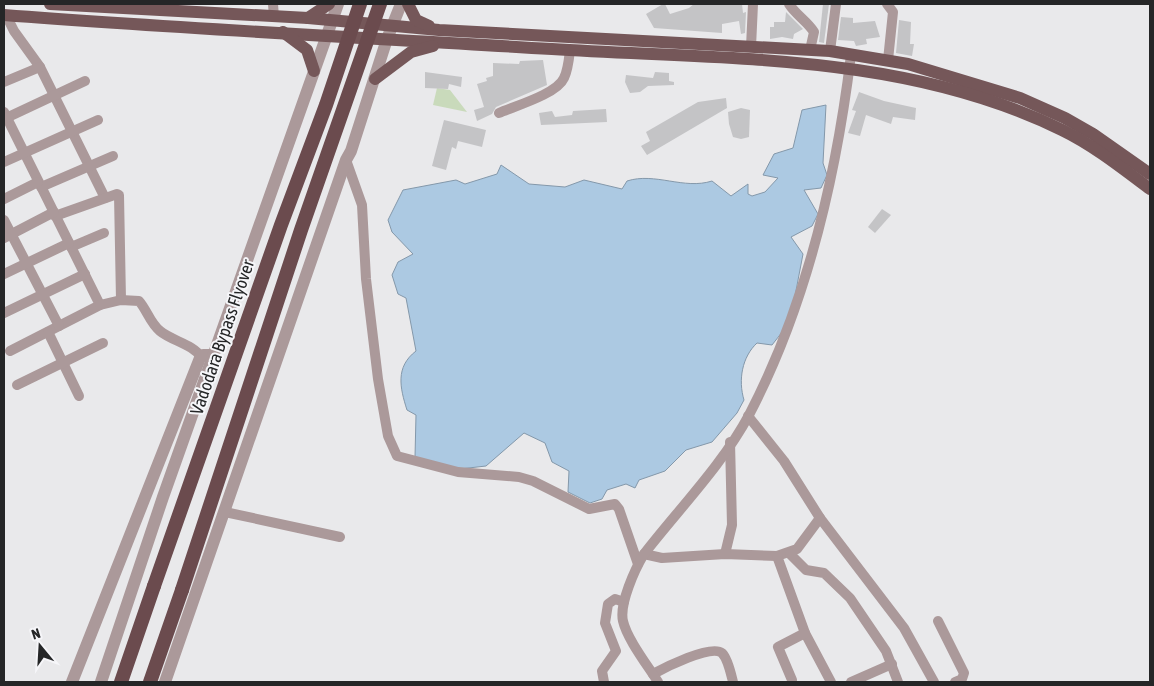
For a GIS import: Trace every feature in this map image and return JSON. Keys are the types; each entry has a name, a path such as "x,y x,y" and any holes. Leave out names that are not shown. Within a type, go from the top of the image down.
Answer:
{"highway":[{"name":"Vadodara Bypass Flyover","path":"121,682 281,225 326,106 360,4"},
{"path":"150,682 301,230 380,4"}],"main road":[{"path":"50,4 273,10 332,21 439,30 830,51 851,54 908,64 990,88 1065,118 1093,134 1150,174"},
{"path":"308,18 329,4"},
{"path":"408,4 416,20 439,30"},
{"path":"5,15 202,30 283,32 570,50 742,58 849,68 894,75 958,90 1015,108 1066,131 1150,189"},
{"path":"283,32 307,50 314,71"},
{"path":"374,79 411,52 450,42"}],"street":[{"path":"72,682 207,356 338,4"},
{"path":"165,682 346,160 351,151 387,39 401,4"},
{"path":"751,47 753,4"},
{"path":"789,4 794,12 808,23 814,32 810,50"},
{"path":"830,51 836,4"},
{"path":"887,4 893,12 888,60"},
{"path":"5,15 14,32 40,67 105,198"},
{"path":"498,113 542,95 559,85 564,78 570,50"},
{"path":"733,682 724,655 714,651 682,659 655,678 623,622 622,610 638,564 644,554 748,416 800,298 819,229 851,54"},
{"path":"4,82 40,67"},
{"path":"85,81 5,116 100,305"},
{"path":"4,162 98,120"},
{"path":"4,199 113,156"},
{"path":"346,160 362,204 365,222 366,279 378,379 388,436 392,449 397,456 458,472 519,477 533,481 582,507 595,509 615,504 619,509 638,564"},
{"path":"7,236 55,214 117,194 120,198 121,300"},
{"path":"4,220 7,236 25,264 59,326"},
{"path":"4,274 70,245 104,233"},
{"path":"4,313 85,274"},
{"path":"10,351 100,305 121,300 139,301 158,330 207,356"},
{"path":"48,332 78,396"},
{"path":"17,385 103,343"},
{"path":"101,682 163,497 207,356"},
{"path":"748,416 784,461 820,518 904,628 934,682"},
{"path":"725,554 732,525 730,442"},
{"path":"225,512 340,537"},
{"path":"644,554 662,558 725,554 777,556 790,554 797,549 820,518"},
{"path":"790,554 806,570 824,573 850,598 870,625 892,664 898,682"},
{"path":"777,556 805,633 831,682"},
{"path":"604,682 602,671 616,651 604,623 608,604 615,599 624,602"},
{"path":"938,621 964,673 962,679 955,682"},
{"path":"792,680 778,647 805,633"},
{"path":"851,682 892,664"}],"green space":[{"path":"437,88 450,90 467,112 433,105"}],"water":[{"path":"826,105 823,163 827,175 821,188 804,190 818,214 812,226 791,237 803,254 790,322 772,345 757,343 748,355 743,369 741,385 744,400 737,413 712,442 686,450 665,471 639,480 635,488 626,484 607,490 602,499 590,503 568,492 569,471 552,462 545,443 524,433 486,466 451,470 415,457 416,415 407,410 402,394 401,378 405,364 416,351 406,298 398,294 392,275 398,262 413,254 392,232 388,220 403,190 456,180 465,184 497,174 501,165 529,184 565,187 584,180 622,189 627,181 648,178 691,184 712,181 731,196 748,184 748,194 752,196 765,192 778,178 763,175 774,154 793,148 802,110"}],"building":[{"path":"665,4 670,14 689,8 694,4 742,4 743,13 746,12 745,33 741,34 739,21 722,24 722,33 654,28 646,14"},
{"path":"823,4 829,4 824,43 819,42"},
{"path":"786,12 803,29 794,34 793,39 782,37 770,39 770,27 774,27 774,22 785,22"},
{"path":"841,17 853,18 853,23 875,21 880,37 866,39 867,44 856,46 854,41 838,40"},
{"path":"899,20 911,22 910,44 914,44 912,56 896,53"},
{"path":"543,60 547,85 496,107 492,114 477,121 474,110 484,107 477,84 487,81 486,78 493,76 493,63 519,64 520,61"},
{"path":"425,72 462,77 461,87 449,84 448,89 425,88"},
{"path":"655,72 669,73 669,81 674,82 674,85 648,86 640,92 630,93 625,82 626,75 653,78"},
{"path":"859,92 884,101 916,108 915,120 893,117 891,124 866,115 860,136 848,133 856,111 852,110"},
{"path":"726,98 727,108 647,155 641,146 650,141 646,132 698,102"},
{"path":"741,108 750,110 749,137 741,139 733,137 728,112"},
{"path":"606,109 607,122 541,125 539,113 552,111 555,117 572,115 573,111"},
{"path":"444,120 486,130 482,147 458,141 456,149 452,147 446,170 432,166"},
{"path":"882,209 891,215 875,233 868,227"}]}
